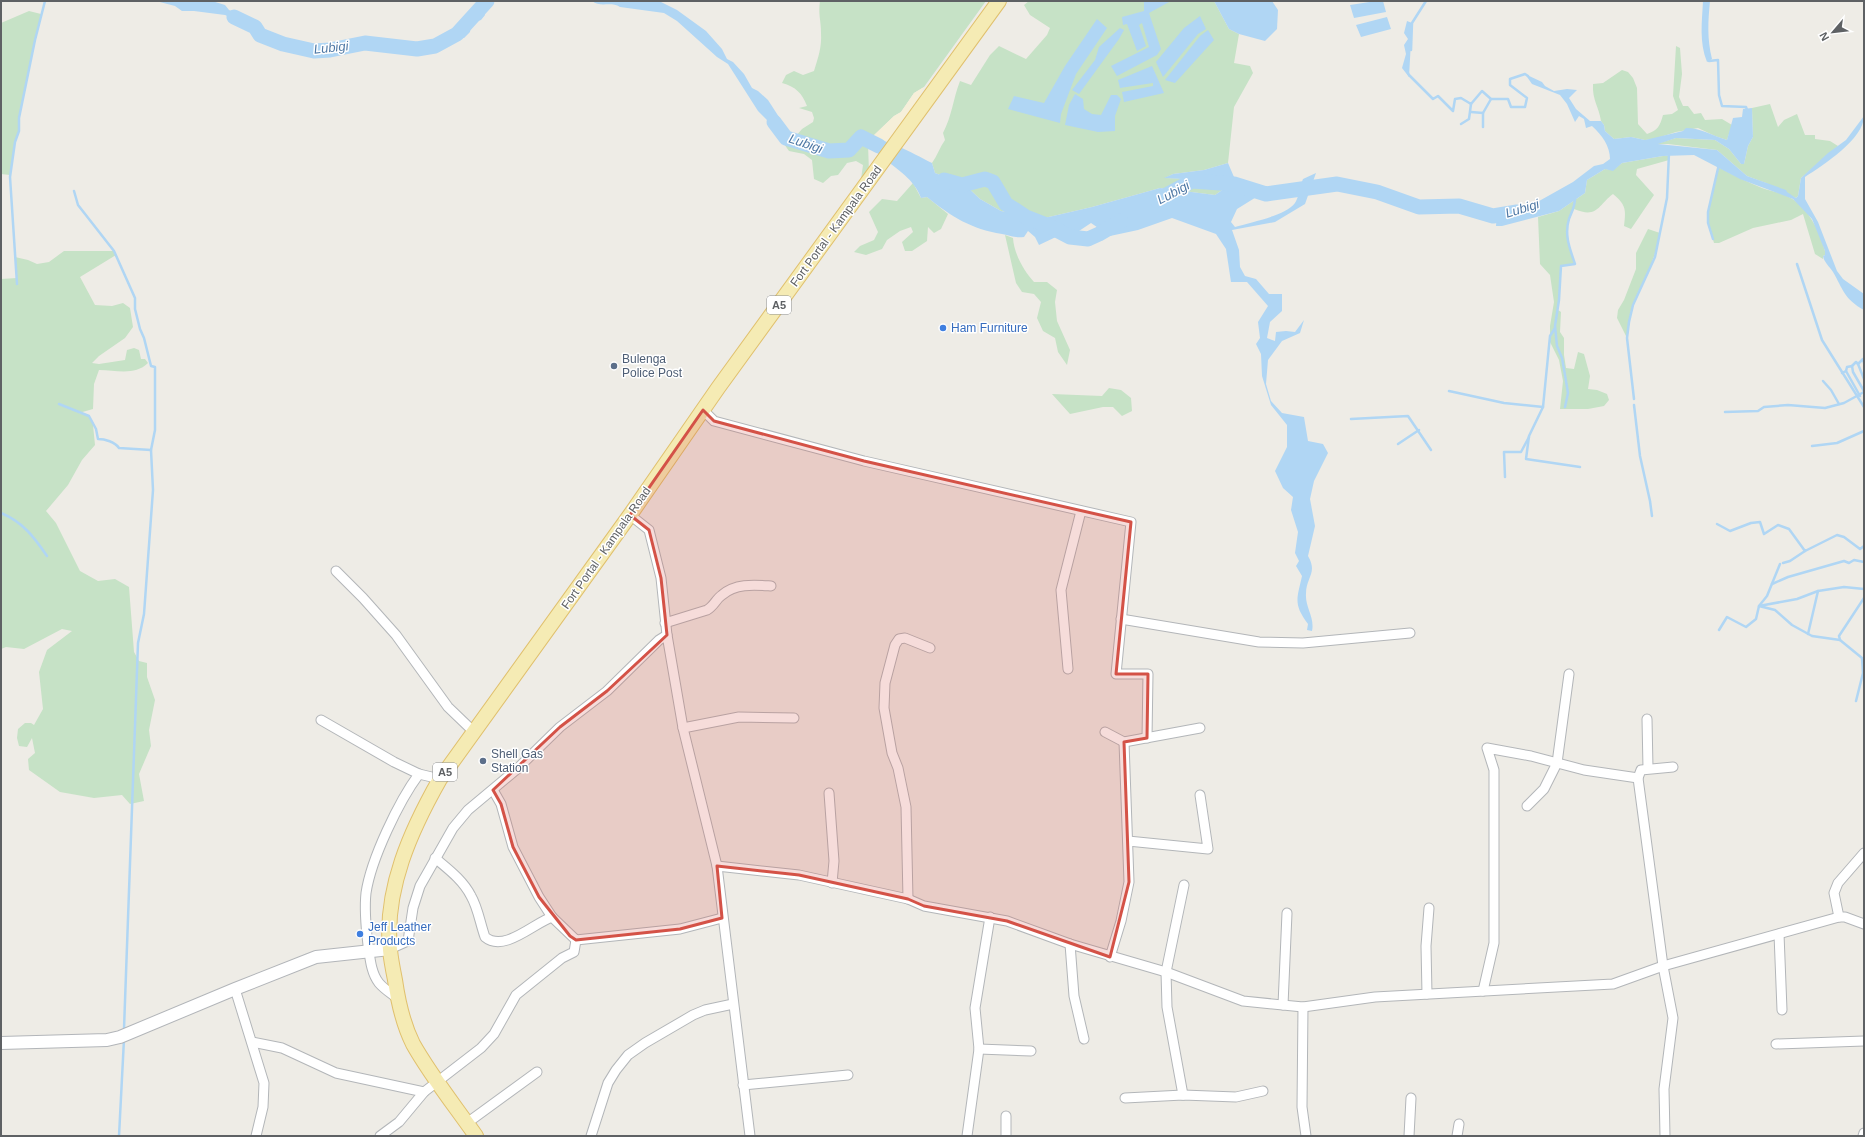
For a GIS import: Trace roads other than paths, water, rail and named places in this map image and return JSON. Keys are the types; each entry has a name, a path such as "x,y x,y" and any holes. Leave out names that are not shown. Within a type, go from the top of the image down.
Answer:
{"main road":[{"name":"Fort Portal - Kampala Road","path":"476,1136 437,1081 413,1043 398,999 390,949 393,901 406,849 421,813 440,779 630,515 703,410 999,1"}],"street":[{"path":"703,410 714,421 864,461 1131,522 1116,674 1148,674 1147,738"},
{"path":"1068,669 1062,590 1081,511"},
{"path":"630,515 649,530 661,578 665,623 682,728 717,866 722,918 750,1136"},
{"path":"336,571 363,598 396,635 448,707 474,732"},
{"path":"665,623 707,610 712,607 721,596 736,588 750,585 771,586"},
{"path":"1122,619 1259,642 1303,643 1410,633"},
{"path":"1,1043 107,1040 120,1037 235,989 316,958 390,949 408,941 415,901 420,886 453,828 468,810 493,790 560,727 606,691 659,640 667,635"},
{"path":"908,899 906,807 898,768 892,753 884,708 885,683 894,645 899,639 905,638 930,648"},
{"path":"1527,806 1544,789 1557,763 1569,674"},
{"path":"682,728 739,717 794,718"},
{"path":"1647,719 1648,768"},
{"path":"321,720 382,756 420,774 440,779"},
{"path":"1105,732 1124,742 1200,728"},
{"path":"1110,957 1121,921 1129,882 1124,742"},
{"path":"1483,991 1494,942 1494,770 1487,748 1584,770 1638,778"},
{"path":"1665,1136 1664,1088 1673,1018 1663,966 1638,778 1641,770 1648,768 1673,768"},
{"path":"398,999 382,986 373,973 365,913 369,878 397,810 406,793 420,774"},
{"path":"493,790 501,804 518,858 539,897 552,917 576,940 680,930 722,918"},
{"path":"829,793 834,861 832,883"},
{"path":"1128,841 1208,849 1200,795"},
{"path":"1839,916 1834,893 1838,882 1864,853"},
{"path":"435,858 456,876 472,896 484,932 489,940 494,941 511,939 552,917"},
{"path":"717,866 799,875 908,899 924,906 1007,920 1070,944 1110,957 1166,972 1243,1001 1303,1007 1375,997 1613,984 1663,966 1839,916 1864,924"},
{"path":"1183,1095 1167,1007 1166,972 1184,885"},
{"path":"1427,994 1426,946 1429,908"},
{"path":"1283,1005 1287,913"},
{"path":"967,1136 979,1049 975,1008 990,917"},
{"path":"1778,934 1782,1010"},
{"path":"380,1136 399,1122 424,1092 481,1048 494,1034 516,996 562,958 574,952 576,940"},
{"path":"1070,944 1074,996 1084,1039"},
{"path":"235,989 264,1083 263,1107 256,1136"},
{"path":"591,1136 608,1083 628,1055 645,1043 693,1015 705,1010 733,1004"},
{"path":"1303,1007 1302,1107 1306,1136"},
{"path":"1776,1044 1864,1041"},
{"path":"252,1042 282,1048 336,1073 424,1092"},
{"path":"979,1049 1031,1051"},
{"path":"467,1123 537,1072"},
{"path":"743,1085 848,1075"},
{"path":"1125,1098 1183,1095 1236,1097 1263,1091"},
{"path":"1409,1136 1411,1098"},
{"path":"1006,1116 1006,1136"},
{"path":"1459,1124 1460,1136"}],"water":[{"path":"156,1 212,1 225,5 229,10 250,19 252,26 225,15 182,11 175,6"},
{"path":"483,1 490,1 482,7 485,15 481,20 471,23 470,32 464,38 457,38 435,46 465,21 470,13 477,11"},
{"path":"592,1 659,1 677,10 706,31 722,49 727,59 733,62 744,74 752,88 768,100 788,131 789,136 782,141 774,127 758,111 728,64 717,57 677,21 664,13 620,7 617,5 598,4"},
{"path":"1144,1 1171,1 1149,13 1161,49 1157,55 1117,76 1111,66 1149,47 1142,23 1139,25 1146,46 1137,51 1127,24 1123,25 1122,17 1144,11"},
{"path":"1214,1 1272,1 1278,10 1277,29 1265,41 1239,34 1229,29"},
{"path":"1383,1 1386,12 1354,18 1350,5"},
{"path":"1703,1 1710,1 1708,30 1712,59 1707,62 1704,54 1702,39"},
{"path":"1200,16 1206,29 1198,34 1163,77 1156,62 1184,28"},
{"path":"1387,17 1391,29 1361,37 1356,25"},
{"path":"1097,19 1107,28 1076,74 1061,114 1060,123 1008,109 1014,96 1044,103 1065,66"},
{"path":"1407,21 1412,23 1409,77 1402,68 1406,54 1404,45 1408,39 1404,33"},
{"path":"1120,28 1124,30 1119,39 1079,94 1072,90 1095,60 1099,47"},
{"path":"1208,30 1214,40 1175,83 1165,80 1200,36"},
{"path":"400,43 417,45 421,48 412,52 404,52 395,50 386,45"},
{"path":"283,44 314,48 331,47 333,49 315,53 293,50"},
{"path":"1152,66 1164,93 1124,102 1122,92 1153,86 1153,83 1120,88 1118,80"},
{"path":"1525,74 1542,82 1545,86 1554,91 1567,89 1577,90 1569,98 1576,109 1590,121 1601,121 1604,125 1605,131 1614,139 1631,137 1645,140 1683,131 1686,128 1691,128 1727,140 1733,118 1742,117 1743,109 1752,108 1753,137 1748,146 1744,164 1741,164 1729,149 1715,140 1676,138 1658,144 1717,150 1747,176 1786,190 1796,198 1798,196 1801,178 1828,153 1846,140 1864,116 1862,125 1850,142 1832,158 1805,177 1805,199 1818,222 1837,271 1843,279 1864,294 1864,310 1848,298 1833,272 1824,260 1823,256 1825,255 1825,251 1812,219 1793,199 1740,179 1694,155 1663,156 1622,163 1613,171 1605,169 1587,180 1585,193 1559,211 1502,226 1496,226 1497,212 1532,205 1573,182 1594,166 1603,164 1610,159 1607,145 1596,129 1592,126 1586,128 1584,119 1579,116 1575,122 1567,104 1560,95 1532,84"},
{"path":"1075,94 1083,99 1084,109 1092,114 1101,115 1111,95 1117,95 1121,99 1115,116 1115,131 1098,132 1065,125 1069,105"},
{"path":"862,137 889,143 907,150 932,163 935,173 963,183 980,199 1001,211 1040,219 1092,207 1160,188 1215,195 1228,186 1223,181 1164,178 1173,174 1204,170 1228,163 1234,177 1252,188 1266,191 1237,209 1231,222 1235,227 1276,215 1290,208 1296,201 1303,179 1316,173 1305,204 1275,222 1232,230 1239,250 1240,267 1245,276 1256,279 1269,294 1282,294 1282,311 1270,322 1267,338 1275,341 1276,332 1295,332 1304,320 1300,333 1282,341 1268,360 1266,384 1271,401 1282,413 1304,417 1308,441 1323,444 1328,453 1314,481 1310,499 1315,526 1308,556 1311,562 1312,571 1306,588 1306,599 1313,626 1312,631 1307,630 1308,624 1298,606 1298,596 1302,576 1296,566 1299,561 1295,553 1298,532 1291,510 1293,497 1283,488 1275,471 1287,447 1287,425 1271,405 1262,376 1261,354 1256,344 1260,338 1258,322 1268,306 1247,282 1231,282 1226,249 1216,234 1172,218 1138,230 1110,236 1091,223 1079,231 1058,236 1039,245 1035,237 1028,231 1024,237 1013,237 991,232 962,221 945,211 927,197 921,198 910,180 879,155"}],"waterway":[{"path":"17,284 10,177 15,142 19,131 19,118 35,40 45,1"},
{"name":"Lubigi","path":"234,17 255,27 260,35 283,44 314,51 330,50 365,43 417,49 435,46 457,34 487,1"},
{"path":"1411,50 1412,23 1426,1"},
{"path":"1709,59 1709,61 1718,60 1719,95 1722,106 1746,107 1747,110"},
{"path":"1408,73 1433,99 1438,96 1453,111 1455,99 1461,98 1471,104 1482,91 1491,99 1508,99 1511,107 1525,107 1527,98 1510,85 1510,79 1525,74 1528,76"},
{"path":"1483,113 1491,99"},
{"path":"1461,124 1469,119 1471,104"},
{"path":"1471,112 1483,113 1483,127"},
{"name":"Lubigi","path":"774,122 786,138 829,151 849,150 861,137 879,146"},
{"path":"1634,399 1627,338 1629,322 1633,305 1655,257 1667,198 1669,153"},
{"path":"1713,239 1708,223 1708,212 1719,164"},
{"name":"Lubigi","path":"944,180 962,185 985,179 993,182 1006,204 1026,217 1049,226 1070,237 1088,239 1121,221"},
{"name":"Lubigi","path":"1157,200 1192,181 1234,184 1266,194 1337,184 1377,192 1419,207 1459,206 1493,216 1517,212"},
{"path":"74,191 78,205 114,251 135,298 135,309 140,329 144,338 151,366 155,367 155,430 151,450 153,490 144,614 138,643 124,1029"},
{"path":"1565,407 1568,393 1562,358 1557,346 1555,326 1559,300 1561,266 1575,264 1567,236 1569,219 1574,206 1575,198"},
{"path":"1797,264 1822,340 1864,407"},
{"path":"1555,328 1550,336 1543,407 1529,436 1526,459 1580,467"},
{"path":"1858,364 1863,359 1864,363"},
{"path":"1852,366 1856,362 1858,364 1864,379"},
{"path":"1846,371 1847,367 1852,366 1853,372 1864,391"},
{"path":"1842,373 1846,371 1860,396"},
{"path":"1823,381 1831,390 1839,404"},
{"path":"1449,391 1504,403 1543,407"},
{"path":"1725,412 1758,411 1764,407 1788,405 1825,408 1844,403 1864,392"},
{"path":"59,404 89,416 96,429 98,439 110,441 119,448 151,450"},
{"path":"1634,405 1640,456 1652,516"},
{"path":"1351,419 1408,416 1431,450"},
{"path":"1398,444 1419,430"},
{"path":"1812,446 1837,443 1864,431"},
{"path":"1505,477 1504,452 1521,452 1529,437"},
{"path":"1,513 22,526 47,556"},
{"path":"1717,524 1730,531 1751,523 1760,522 1764,534 1778,525 1789,529 1805,551 1837,535 1844,537 1860,549 1864,546"},
{"path":"1783,563 1790,561 1805,551"},
{"path":"1772,584 1788,577 1844,561 1849,563 1854,560 1864,562"},
{"path":"1719,630 1727,617 1746,627 1756,619 1759,606 1767,596 1780,564"},
{"path":"1840,640 1812,636 1792,625 1775,610 1759,606 1797,599 1818,591 1844,587 1864,589"},
{"path":"1808,634 1818,591"},
{"path":"1856,701 1863,673 1862,658 1840,640 1839,636 1864,598"},
{"path":"119,1136 124,1039"}],"place":[{"name":"Ham Furniture","path":"943,328"},
{"name":"Bulenga Police Post","path":"614,366"},
{"name":"Shell Gas Station","path":"483,761"},
{"name":"Jeff Leather Products","path":"360,934"}]}
